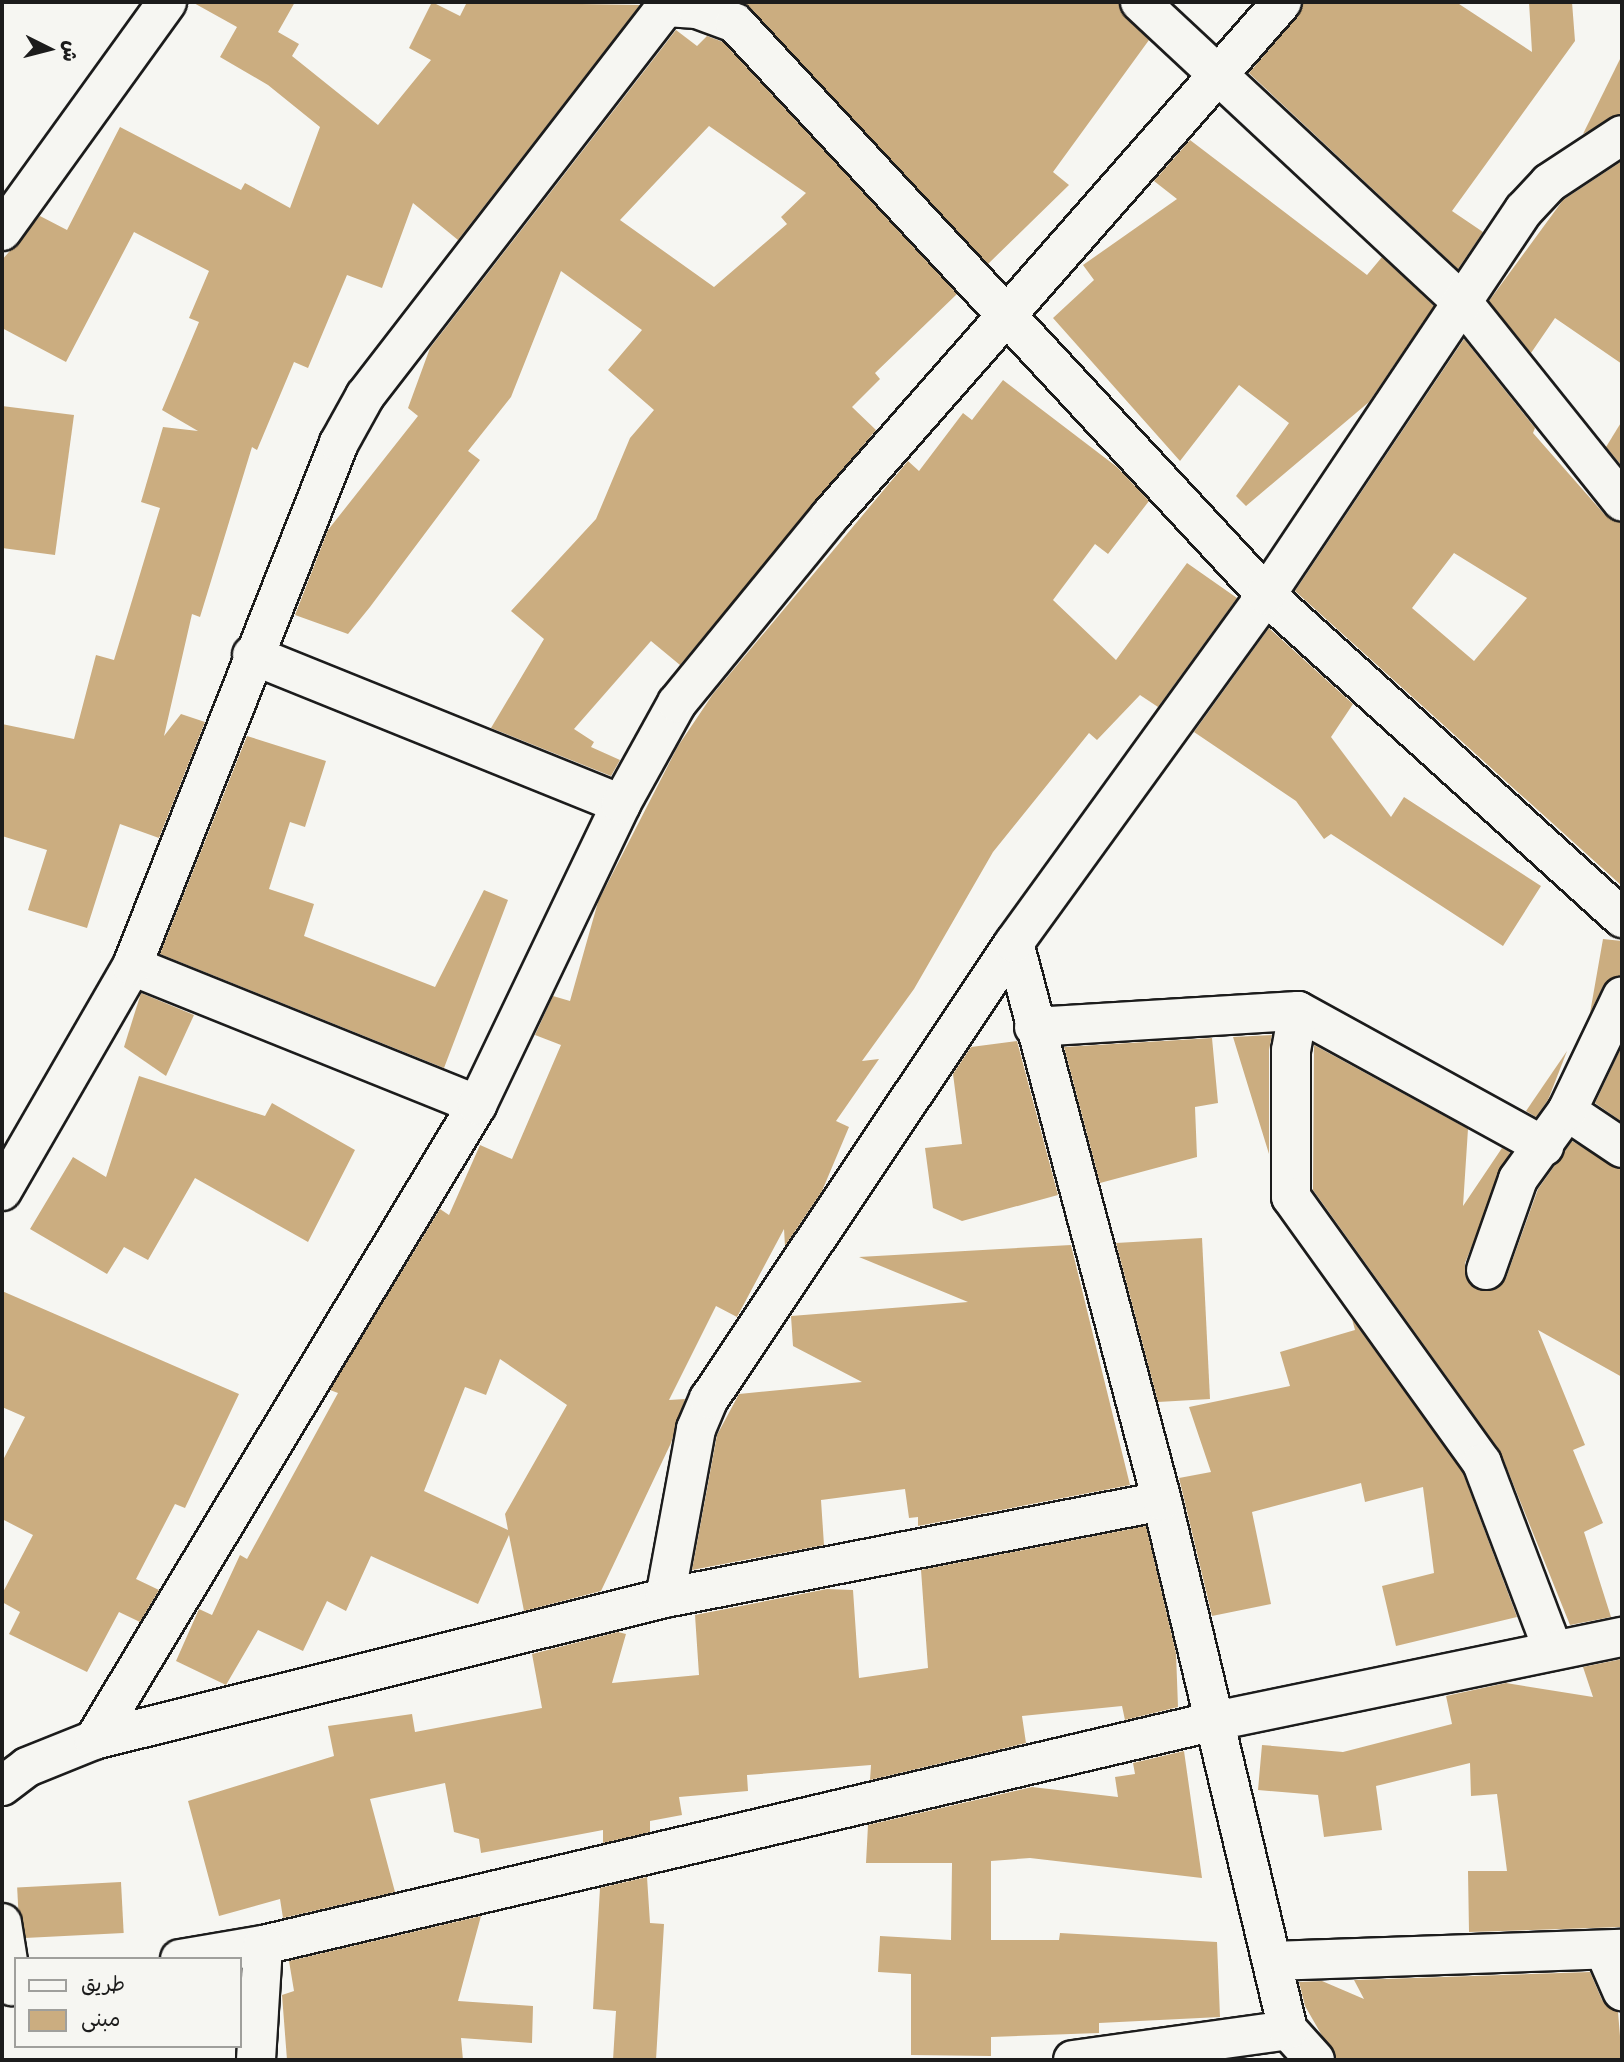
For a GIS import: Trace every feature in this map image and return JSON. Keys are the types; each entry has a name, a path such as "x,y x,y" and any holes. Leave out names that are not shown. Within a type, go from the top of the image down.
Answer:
{"street":[{"path":"2,231 167,2"},
{"path":"1140,2 1214,75 1464,304 1622,501"},
{"path":"94,1740 477,1105 621,804 677,703 830,516 1008,321 1214,75 1282,2"},
{"path":"2,1191 132,966 252,655 339,443 365,396 666,8 696,9 735,23 1008,321 1266,596 1622,918"},
{"path":"664,1598 696,1429 709,1399 1014,943 1266,596 1532,201 1622,135"},
{"path":"252,655 621,804"},
{"path":"1014,943 1034,1027 1162,1501 1289,2030 1315,2060"},
{"path":"132,966 477,1105"},
{"path":"1486,1270 1518,1180 1567,1111 1622,996"},
{"path":"1034,1027 1298,1011 1544,1146"},
{"path":"1298,1011 1290,1050 1291,1197 1482,1463 1553,1650"},
{"path":"1567,1111 1622,1149"},
{"path":"2,1786 27,1767 94,1740 664,1598 1162,1501"},
{"path":"192,1957 263,1945 1214,1721 1622,1637"},
{"path":"2,1923 10,1986"},
{"path":"256,2060 263,1945"},
{"path":"1272,1961 1614,1950 1622,1991"},
{"path":"1073,2060 1289,2030"}],"building":[{"path":"192,2 295,2 278,32 299,44 292,56 378,125 431,60 409,48 432,2 460,16 467,2 640,5 458,240 413,203 382,288 347,275 308,368 294,362 257,450 252,447 200,617 192,614 164,736 181,714 205,722 159,838 120,824 87,928 28,910 47,850 2,836 2,724 74,739 96,655 114,660 160,508 141,502 163,427 198,431 162,410 199,322 189,318 209,271 134,232 66,362 2,328 2,260 40,216 67,230 120,127 241,190 245,183 290,208 320,127 268,85 220,57 237,27"},
{"path":"742,2 1119,2 1125,17 1149,40 1053,172 1069,185 988,264"},
{"path":"1303,2 1456,2 1532,52 1529,2 1572,2 1575,41 1452,211 1483,232 1458,269 1249,73 1298,16"},
{"path":"676,30 697,46 707,36 723,42 957,294 875,373 880,379 852,407 876,430 680,665 651,641 574,729 594,742 591,747 620,760 611,776 491,728 544,639 511,611 596,519 630,438 654,410 608,370 642,330 561,271 511,397 468,451 480,460 370,607 348,634 295,615 328,530 418,416 408,408 430,348","holes":["709,126 806,193 781,217 787,224 714,287 620,220"]},
{"path":"1622,55 1622,113 1583,134"},
{"path":"1190,140 1367,275 1382,257 1434,306 1369,402 1246,506 1236,496 1289,423 1239,385 1180,461 1053,318 1094,280 1083,265 1177,199 1154,181"},
{"path":"1622,161 1622,364 1555,318 1531,353 1489,301 1563,200"},
{"path":"1464,339 1535,428 1533,433 1605,515 1622,522 1622,886 1295,591","holes":["1454,553 1527,598 1474,661 1412,608"]},
{"path":"1003,380 1117,467 1149,501 1108,554 1095,544 1053,600 1116,660 1187,563 1237,598 1158,707 1140,695 1097,740 1089,733 993,852 914,989 862,1061 879,1059 836,1121 849,1127 822,1191 785,1246 784,1229 737,1317 716,1306 669,1400 685,1399 671,1443 601,1591 524,1611 509,1535 478,1604 371,1556 346,1611 327,1601 303,1651 258,1630 226,1685 176,1661 199,1609 212,1615 240,1555 247,1559 338,1393 330,1390 440,1209 449,1215 480,1145 512,1159 561,1045 535,1035 553,996 570,1001 598,902 678,746 713,694 908,461 919,471 963,413 972,420","holes":["500,1359 567,1405 505,1514 508,1530 424,1491 465,1387 486,1395"]},
{"path":"2,406 74,415 55,555 2,548"},
{"path":"1622,421 1622,466 1606,447"},
{"path":"1269,628 1353,704 1331,737 1391,817 1404,797 1541,886 1503,946 1331,834 1324,839 1296,801 1194,732"},
{"path":"247,736 326,761 305,827 290,822 269,889 314,904 304,936 435,987 484,890 508,900 444,1068 160,954"},
{"path":"1603,939 1622,941 1622,974 1603,986 1590,1013"},
{"path":"141,993 194,1015 166,1076 124,1047"},
{"path":"1272,1035 1269,1050 1269,1154 1233,1037"},
{"path":"1212,1038 1218,1103 1195,1107 1197,1157 1100,1183 1064,1047"},
{"path":"1017,1041 1058,1195 962,1221 933,1208 925,1148 962,1144 953,1074 971,1047"},
{"path":"1314,1045 1468,1129 1463,1206 1502,1148 1510,1152 1465,1263 1465,1275 1478,1290 1491,1291 1506,1278 1538,1189 1572,1141 1622,1170 1622,1377 1538,1330 1585,1445 1573,1450 1603,1523 1584,1532 1611,1617 1570,1625 1500,1451 1313,1190"},
{"path":"1622,1046 1622,1122 1595,1103"},
{"path":"1567,1051 1548,1100 1536,1117 1526,1111"},
{"path":"139,1076 265,1116 272,1103 355,1150 308,1242 195,1178 148,1260 124,1247 107,1274 30,1229 73,1157 106,1177"},
{"path":"1202,1238 1210,1399 1158,1402 1116,1243"},
{"path":"1071,1245 1130,1485 918,1526 918,1517 909,1518 905,1489 821,1500 824,1545 692,1570 717,1435 739,1394 862,1382 793,1346 791,1316 968,1302 859,1257"},
{"path":"2,1291 239,1394 185,1508 175,1504 136,1579 159,1590 140,1622 119,1612 87,1672 9,1634 20,1612 2,1602 2,1594 33,1535 2,1519 2,1462 25,1417 2,1407"},
{"path":"1352,1319 1463,1473 1517,1617 1396,1646 1382,1586 1434,1573 1423,1487 1365,1502 1361,1483 1252,1512 1271,1604 1212,1616 1179,1478 1211,1472 1189,1407 1290,1386 1280,1352 1355,1330"},
{"path":"1146,1526 1176,1653 1178,1707 1125,1720 1122,1706 1022,1716 1026,1743 870,1780 871,1765 747,1775 748,1791 679,1797 682,1815 650,1821 650,1832 603,1843 603,1830 481,1853 479,1839 454,1832 445,1783 370,1799 395,1892 283,1918 280,1899 219,1916 188,1801 334,1756 328,1726 412,1714 415,1732 542,1708 532,1654 618,1632 626,1634 612,1683 699,1675 695,1615 827,1589 853,1590 859,1678 928,1668 921,1570"},
{"path":"1622,1659 1622,1927 1469,1932 1468,1871 1507,1871 1497,1794 1471,1796 1470,1763 1376,1786 1382,1830 1324,1837 1318,1795 1258,1790 1262,1745 1343,1752 1452,1724 1446,1696 1506,1683 1593,1697 1583,1667"},
{"path":"1184,1751 1202,1878 1030,1858 991,1861 991,1940 1059,1940 1060,1933 1217,1942 1220,2017 1099,2023 1099,2033 991,2037 991,2056 911,2055 911,1974 878,1972 880,1936 951,1940 952,1863 866,1863 868,1825 1032,1787 1118,1797 1115,1777 1135,1774 1133,1763"},
{"path":"647,1877 650,1923 664,1924 656,2060 613,2060 616,2011 593,2009 600,1888"},
{"path":"121,1882 124,1933 20,1938 17,1887"},
{"path":"481,1916 458,2001 533,2006 532,2043 461,2038 463,2060 287,2060 282,1995 294,1991 289,1961"},
{"path":"1590,1972 1602,2000 1618,2012 1622,2060 1336,2060 1305,2006 1299,1982 1322,1981 1364,1999 1354,1980"}]}
